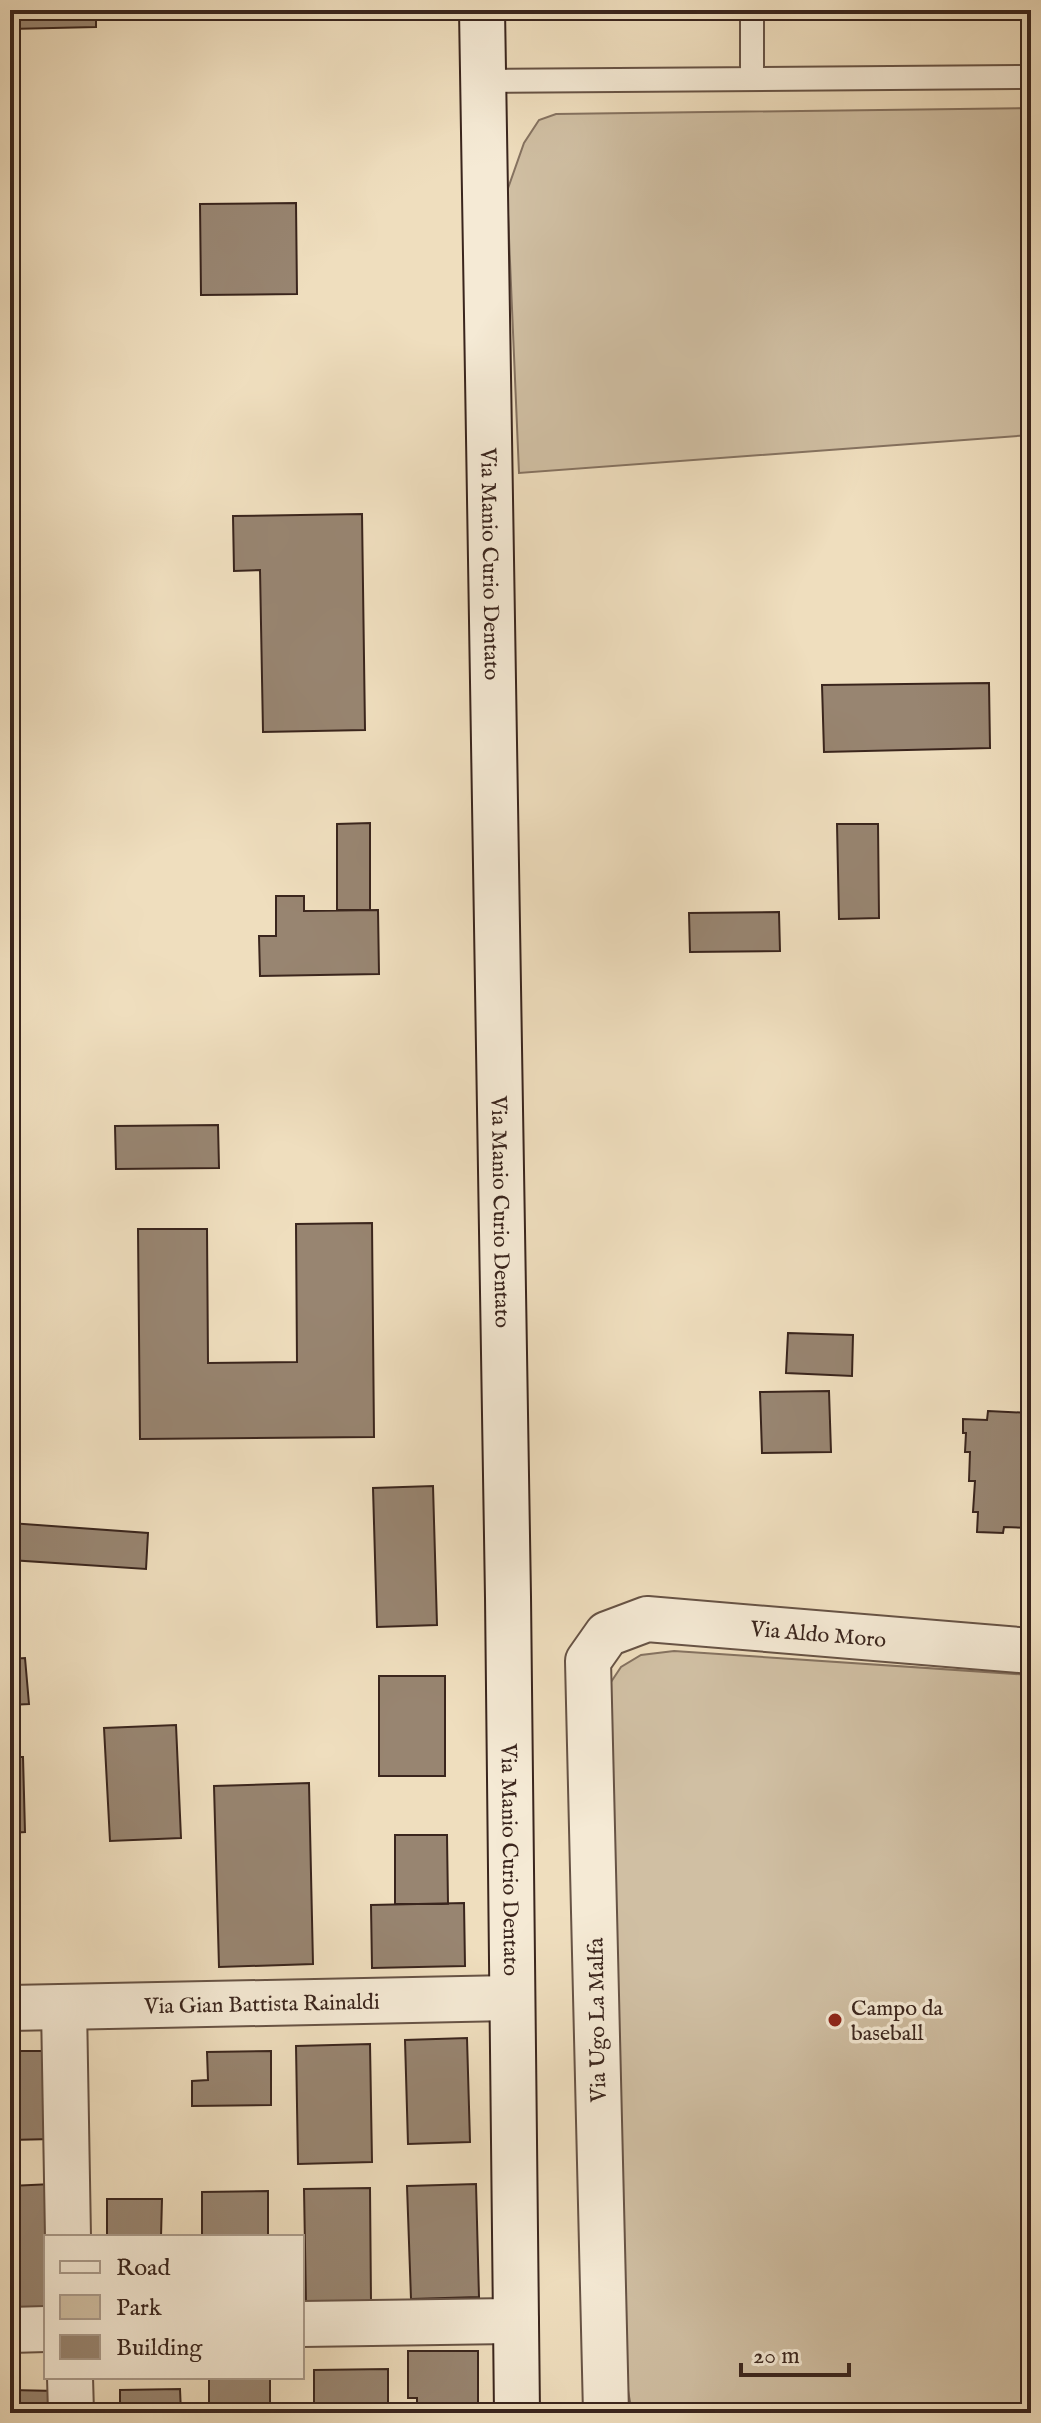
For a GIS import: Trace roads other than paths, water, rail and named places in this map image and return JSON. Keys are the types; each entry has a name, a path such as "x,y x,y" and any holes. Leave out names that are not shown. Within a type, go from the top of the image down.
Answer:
{"main road":[{"name":"Via Manio Curio Dentato","path":"482,10 508,1565 517,2413"},
{"name":"Via Aldo Moro","path":"607,1634 647,1619 1031,1651"},
{"name":"Via Ugo La Malfa","path":"606,2413 588,1661 607,1634"},
{"name":"Via Gian Battista Rainaldi","path":"10,2008 512,1998"},
{"path":"64,2007 68,2235"},
{"path":"304,2324 516,2321"},
{"path":"10,2330 44,2329"},
{"path":"70,2379 71,2413"}],"lane":[{"path":"752,10 752,79"},
{"path":"483,81 1031,77"}],"place":[{"name":"Campo da baseball","path":"835,2020"}]}
